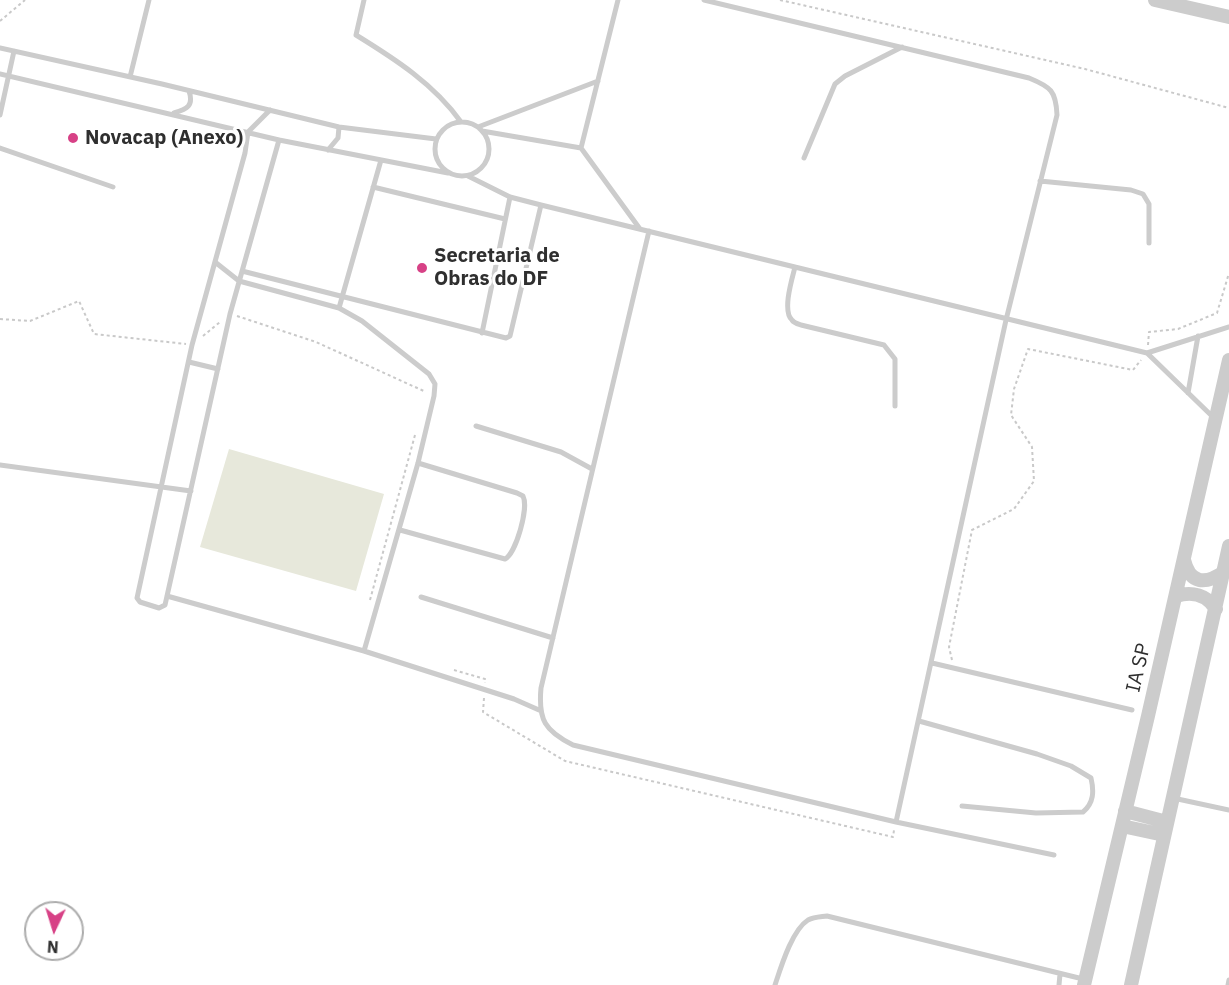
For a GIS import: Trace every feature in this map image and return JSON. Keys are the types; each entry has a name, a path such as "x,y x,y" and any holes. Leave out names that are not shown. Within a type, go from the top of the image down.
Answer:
{"street":[{"path":"1155,0 1229,17"},
{"name":"IA SP","path":"1084,982 1176,596 1229,360"},
{"path":"1131,985 1229,546"},
{"path":"1184,560 1191,576 1199,580 1208,581 1224,572"},
{"path":"1176,596 1194,594 1204,597 1216,609"},
{"path":"1125,811 1165,828"},
{"path":"1122,826 1165,828"}],"lane":[{"path":"130,77 149,0"},
{"path":"364,0 356,35 400,62 447,103 461,122 480,129 581,148 640,229"},
{"path":"581,148 618,0"},
{"path":"704,0 1029,78 1044,84 1053,92 1056,101 1057,115 1006,320 896,822"},
{"path":"804,158 835,84 845,76 902,47"},
{"path":"0,48 339,127 436,139"},
{"path":"0,114 14,51"},
{"path":"0,74 279,140 448,173 458,177 468,176 482,168 489,153 489,145 480,129"},
{"path":"480,129 598,81"},
{"path":"172,114 190,105 192,99 189,91"},
{"path":"270,110 248,132 245,153 192,345 137,598 140,602 162,608 167,596 230,314 279,140"},
{"path":"448,173 440,167 435,158 436,139 446,127 461,122"},
{"path":"328,150 338,138 339,127"},
{"path":"0,148 113,186"},
{"path":"339,308 381,160"},
{"path":"468,176 510,197 1006,320 1147,352 1229,327"},
{"path":"1040,181 1131,190 1143,194 1149,204 1149,243"},
{"path":"373,187 505,219"},
{"path":"482,333 510,197"},
{"path":"242,271 506,338 510,336 541,205"},
{"path":"539,710 541,688 649,231"},
{"path":"215,262 239,281 339,308 362,321 429,374 435,384 418,463 364,651"},
{"path":"795,267 788,294 788,314 792,320 801,325 884,345 895,359 895,406"},
{"path":"1188,393 1198,336"},
{"path":"1147,352 1215,420"},
{"path":"189,362 218,369"},
{"path":"476,426 561,452 592,469"},
{"path":"399,530 505,558 512,554 526,510 524,496 418,463"},
{"path":"0,465 190,491"},
{"path":"167,596 364,651 514,699 539,710 556,737 573,745 896,822 1054,855"},
{"path":"421,597 553,638"},
{"path":"932,663 1132,711"},
{"path":"919,721 1037,754 1071,766 1091,778 1093,785 1092,801 1083,812 1036,813 962,806"},
{"path":"1172,798 1229,810"},
{"path":"775,985 796,934 809,919 827,916 1084,982"},
{"path":"1059,985 1060,974"},
{"path":"1228,985 1229,980"}],"path":[{"path":"0,21 25,0"},
{"path":"780,0 1085,69 1229,108"},
{"path":"954,668 950,647 972,530 1014,509 1034,481 1032,447 1011,415 1014,389 1028,349 1133,370 1147,352 1149,332 1178,329 1217,313 1229,273"},
{"path":"0,319 30,321 79,301 94,334 192,345 230,314 316,342 427,393"},
{"path":"371,605 369,597 418,427"},
{"path":"452,670 485,679 483,711 565,761 893,837 896,822"}],"shaded area":[{"path":"229,449 384,494 356,591 200,547"}],"place":[{"name":"Novacap (Anexo)","path":"73,138"},
{"name":"Secretaria de Obras do DF","path":"422,268"}]}
